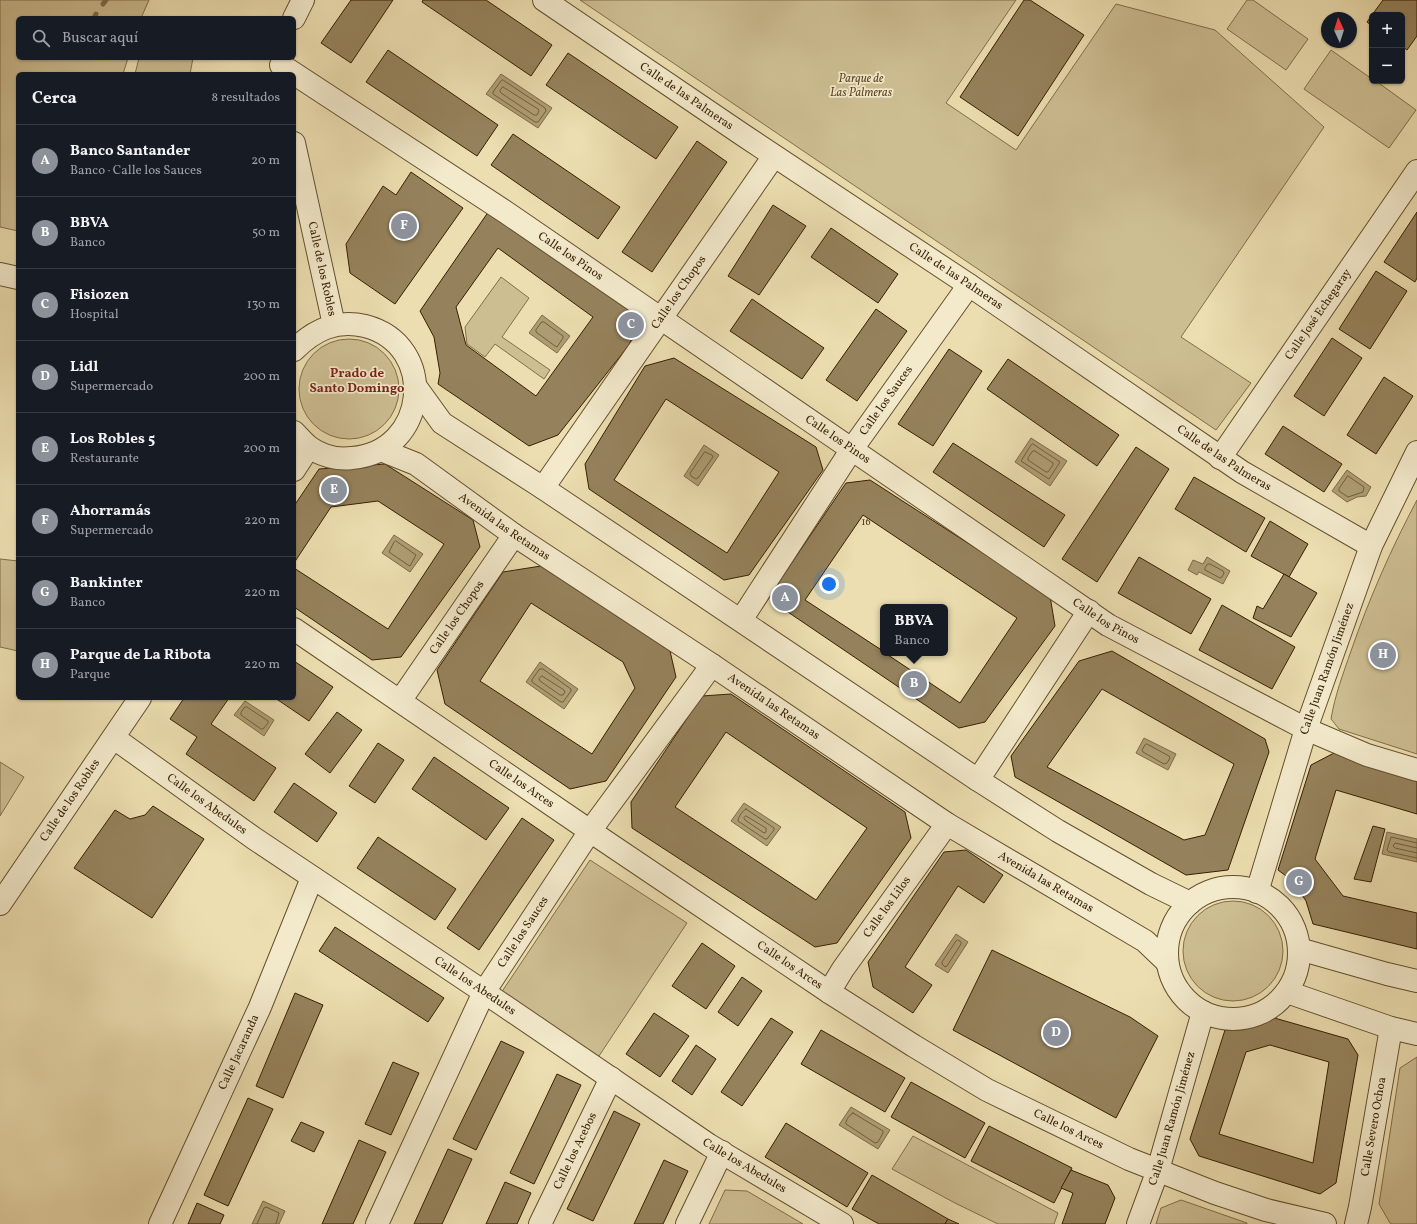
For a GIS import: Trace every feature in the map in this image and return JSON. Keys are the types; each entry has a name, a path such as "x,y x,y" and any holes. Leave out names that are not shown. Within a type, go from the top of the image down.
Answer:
{"street":[{"path":"295,16 304,0"},
{"name":"Calle de las Palmeras","path":"544,0 774,156 969,285 1220,458 1371,546"},
{"name":"Calle los Pinos","path":"282,66 291,72"},
{"name":"Calle los Pinos","path":"296,75 508,213 1108,625 1306,730 1367,755 1417,770"},
{"name":"Calle de los Robles","path":"296,154 328,327"},
{"name":"Calle los Chopos","path":"543,488 774,156"},
{"name":"Calle José Echegaray","path":"1220,458 1417,171"},
{"path":"0,274 16,278"},
{"name":"Calle los Sauces","path":"741,620 852,449 969,285"},
{"path":"296,327 328,327 354,324 374,329 392,339 400,348 411,366 416,387 414,406 408,424 397,439 381,450 364,457 344,459 326,456 301,440 296,461"},
{"path":"296,348 307,338 328,327"},
{"path":"416,387 442,423 543,488 978,780 1058,831 1151,884 1190,903"},
{"name":"Avenida las Retamas","path":"381,450 416,464 514,535 712,665 947,824 1145,941 1167,962"},
{"name":"Calle Juan Ramón Jiménez","path":"1257,892 1306,730 1371,546 1417,452"},
{"name":"Calle los Chopos","path":"400,701 514,535"},
{"path":"978,780 1089,611"},
{"name":"Calle los Arces","path":"296,630 829,992 907,1042 987,1090 1128,1158 1215,1193 1266,1210 1325,1224"},
{"name":"Calle los Sauces","path":"377,1224 484,992 590,831 712,665"},
{"name":"Calle de los Robles","path":"0,904 107,744 114,738 139,700"},
{"name":"Calle los Abedules","path":"114,738 312,878 611,1078 722,1152 842,1224"},
{"name":"Calle los Lilos","path":"829,992 843,969 947,824"},
{"name":"Calle Jacaranda","path":"160,1224 260,1007 312,878"},
{"path":"1222,888 1240,888 1257,892 1273,901 1286,915 1295,931 1299,949 1298,964 1294,978 1287,992 1272,1007 1253,1016 1232,1020 1203,1012 1195,1008 1181,996 1172,980 1167,962 1168,940 1176,919 1190,903 1205,893 1222,888"},
{"path":"1299,949 1417,981"},
{"path":"1287,992 1391,1028 1417,1034"},
{"name":"Calle Juan Ramón Jiménez","path":"1138,1224 1158,1170 1203,1012"},
{"name":"Calle Severo Ochoa","path":"1356,1224 1391,1028"},
{"name":"Calle los Acebos","path":"540,1224 611,1078"},
{"path":"687,1224 722,1152"}],"green space":[{"path":"0,0 149,0 142,16 16,16 16,60 127,60 124,72 16,72 16,231 0,227"},
{"name":"Parque de Las Palmeras","path":"580,0 1016,0 946,103 1016,150 1116,4 1215,30 1324,127 1181,337 1251,383 1216,430"},
{"path":"1247,0 1253,0 1308,39 1286,70 1227,29"},
{"path":"1331,50 1369,77 1369,84 1380,84 1416,110 1389,148 1304,89"},
{"path":"138,60 193,60 190,72 136,72"},
{"path":"501,277 529,298 502,337 550,370 544,379 495,344 485,357 467,344 465,327"},
{"path":"349,339 359,340 377,347 391,361 398,379 398,399 391,417 377,431 359,438 349,439 339,438 321,431 307,417 300,399 299,389 300,379 307,361 321,347 339,340"},
{"path":"1417,500 1417,754 1339,729 1331,719 1340,685 1365,612 1389,556"},
{"path":"0,559 16,561 16,651 0,647"},
{"path":"0,762 24,777 0,816"},
{"path":"590,860 687,923 597,1059 501,993"},
{"path":"1233,901 1252,905 1268,916 1279,932 1283,951 1279,970 1268,986 1252,997 1233,1001 1214,997 1198,986 1187,970 1183,951 1187,932 1198,916 1214,905"},
{"path":"1417,1057 1417,1224 1392,1224 1379,1204 1400,1068"},
{"path":"913,1136 1058,1213 1054,1224 998,1224 892,1169"},
{"path":"725,1190 747,1191 803,1224 709,1224"},
{"path":"1181,1200 1247,1224 1156,1224 1161,1208"}],"water":[{"path":"501,74 552,108 538,128 486,94"},
{"path":"542,315 570,336 557,353 529,333"},
{"path":"1031,438 1067,461 1050,486 1015,462"},
{"path":"704,445 719,455 698,486 684,476"},
{"path":"1347,470 1371,487 1366,496 1357,497 1347,502 1332,491"},
{"path":"394,535 423,554 410,572 382,553"},
{"path":"1207,557 1230,571 1223,584 1199,572 1197,575 1188,570 1193,560 1203,564"},
{"path":"540,662 578,689 564,709 526,682"},
{"path":"245,701 274,720 264,736 234,715"},
{"path":"1144,738 1176,754 1168,770 1136,753"},
{"path":"744,803 781,827 767,846 731,821"},
{"path":"1387,832 1417,839 1417,862 1382,854"},
{"path":"956,934 968,942 948,973 935,965"},
{"path":"851,1107 890,1130 878,1149 839,1125"},
{"path":"263,1201 285,1211 279,1224 252,1224"}],"building":[{"path":"351,0 393,0 351,63 321,43"},
{"path":"423,0 486,0 552,45 531,76 422,2"},
{"path":"1024,0 1030,0 1084,35 1018,136 960,97"},
{"path":"1383,0 1417,0 1417,36 1407,50 1405,48 1405,12 1374,12"},
{"path":"388,50 498,125 477,156 366,82"},
{"path":"568,53 678,127 656,159 546,85"},
{"path":"513,134 620,207 598,239 491,165"},
{"path":"697,141 727,162 652,272 622,252"},
{"path":"411,172 463,208 395,304 350,273 346,244 383,186 396,195"},
{"path":"773,205 806,226 759,295 728,276"},
{"path":"491,208 633,311 636,328 629,345 558,435 529,446 438,384 440,373 434,337 420,311","holes":["498,248 593,317 536,396 466,345 456,307"]},
{"path":"1417,212 1417,278 1415,282 1384,262"},
{"path":"831,228 898,274 878,303 811,257"},
{"path":"1376,271 1407,291 1370,349 1339,329"},
{"path":"752,299 824,348 802,379 730,331"},
{"path":"876,309 907,331 857,401 826,380"},
{"path":"1332,338 1362,358 1324,416 1294,396"},
{"path":"949,349 982,371 933,446 898,424"},
{"path":"674,358 816,447 823,470 749,575 724,580 589,489 585,464 645,366","holes":["666,399 779,472 727,553 614,480"]},
{"path":"1008,359 1119,435 1097,466 987,389"},
{"path":"1384,377 1413,396 1376,454 1347,435"},
{"path":"1283,426 1342,464 1324,492 1265,454"},
{"path":"953,443 1065,515 1044,547 933,472"},
{"path":"1136,447 1169,469 1097,582 1062,559"},
{"path":"385,464 473,520 480,547 401,657 372,660 296,608 296,569 388,629 444,544 378,501 331,507 296,560 296,503 319,469"},
{"path":"1194,477 1265,518 1246,552 1175,509"},
{"path":"870,480 1050,596 1055,626 985,722 959,728 782,608 778,583 846,483"},
{"path":"1270,521 1308,544 1289,577 1251,556"},
{"path":"1139,557 1211,599 1191,634 1118,593"},
{"path":"541,566 670,651 676,677 606,781 570,789 445,704 437,670 503,572","holes":["531,603 623,662 635,688 592,754 480,681"]},
{"path":"1284,574 1317,593 1291,637 1253,618 1257,606 1263,609"},
{"path":"1222,605 1295,647 1272,689 1199,650"},
{"path":"1112,651 1265,739 1269,752 1228,870 1186,875 1015,777 1011,756 1079,661","holes":["1102,689 1234,764 1205,835 1184,840 1047,767"]},
{"path":"296,662 333,687 309,721 278,700 296,700"},
{"path":"731,694 905,812 911,838 837,943 815,947 632,828 631,802 702,696","holes":["726,732 867,828 816,900 675,807"]},
{"path":"183,700 228,700 211,724 276,768 254,801 186,754 197,737 170,719"},
{"path":"337,712 362,730 330,773 305,754"},
{"path":"378,743 404,760 375,803 349,786"},
{"path":"1336,752 1417,780 1417,814 1336,790 1315,859 1343,896 1417,913 1417,949 1313,924 1306,901 1293,881 1278,870 1311,765"},
{"path":"434,757 509,808 486,840 412,789"},
{"path":"294,783 337,813 317,842 274,812"},
{"path":"153,806 204,839 152,918 74,868 115,810 130,819 145,815"},
{"path":"522,818 554,840 479,950 447,928"},
{"path":"1373,826 1385,829 1371,882 1354,879"},
{"path":"378,837 456,889 435,920 357,868"},
{"path":"966,850 1003,875 984,903 958,886 905,967 932,985 913,1013 873,987 868,962 944,852"},
{"path":"335,927 444,998 428,1022 319,951"},
{"path":"702,943 735,966 706,1009 672,986"},
{"path":"992,950 1130,1017 1158,1036 1116,1118 953,1030"},
{"path":"742,977 762,991 738,1026 718,1012"},
{"path":"295,993 323,1005 283,1098 256,1086"},
{"path":"654,1013 689,1036 660,1077 626,1054"},
{"path":"1271,1017 1348,1039 1358,1055 1336,1183 1320,1194 1199,1156 1190,1139 1225,1030 1249,1028","holes":["1270,1045 1329,1062 1313,1163 1219,1134 1246,1052"]},
{"path":"771,1018 793,1032 742,1106 721,1092"},
{"path":"821,1030 905,1078 885,1112 801,1064"},
{"path":"501,1041 524,1052 476,1150 453,1139"},
{"path":"696,1045 716,1059 692,1095 672,1081"},
{"path":"393,1062 419,1073 391,1135 365,1124"},
{"path":"557,1074 581,1085 534,1184 510,1173"},
{"path":"911,1082 985,1123 965,1158 891,1117"},
{"path":"248,1098 273,1109 228,1206 204,1195"},
{"path":"614,1111 640,1124 593,1221 567,1209"},
{"path":"301,1122 324,1132 314,1152 291,1141"},
{"path":"786,1123 868,1173 847,1207 765,1157"},
{"path":"989,1126 1072,1168 1054,1203 971,1161"},
{"path":"359,1140 386,1152 353,1224 322,1224"},
{"path":"448,1149 472,1159 442,1224 414,1224"},
{"path":"664,1160 688,1171 663,1224 634,1224"},
{"path":"1071,1170 1108,1185 1115,1198 1105,1224 1062,1224 1073,1193 1061,1188"},
{"path":"872,1175 948,1219 945,1224 879,1224 852,1209"},
{"path":"505,1182 531,1193 517,1224 486,1224"},
{"path":"197,1203 224,1215 220,1224 188,1224"},
{"path":"948,1219 959,1224 945,1224"}],"waterway":[{"path":"103,4 106,0"}],"place":[{"name":"Ahorramás","path":"404,226"},
{"name":"Fisiozen","path":"631,325"},
{"name":"Los Robles 5","path":"334,490"},
{"name":"Banco Santander","path":"785,598"},
{"name":"Parque de La Ribota","path":"1383,655"},
{"name":"BBVA","path":"914,684"},
{"name":"Bankinter","path":"1299,882"},
{"name":"Lidl","path":"1056,1033"}],"district":[{"name":"Prado de Santo Domingo","path":"357,382"}]}
